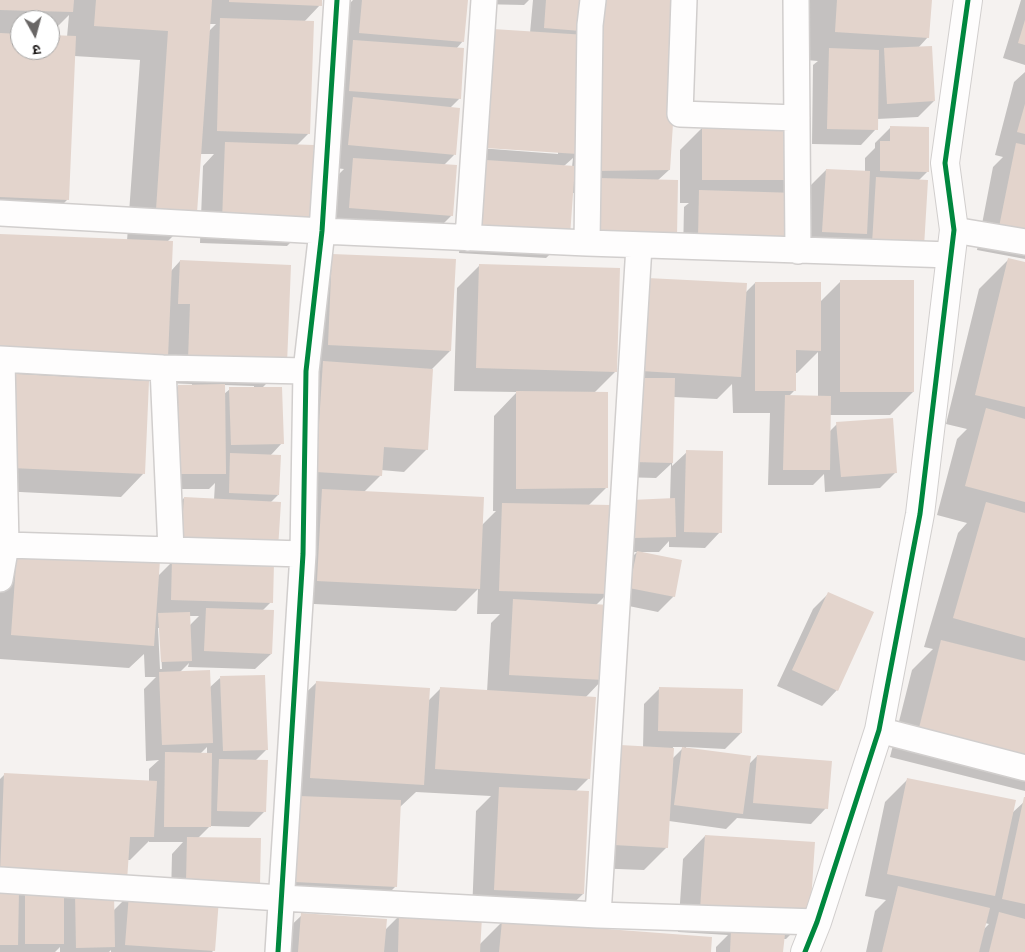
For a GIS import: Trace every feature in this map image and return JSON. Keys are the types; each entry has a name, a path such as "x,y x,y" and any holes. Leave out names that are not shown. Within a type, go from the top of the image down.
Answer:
{"street":[{"path":"278,952 303,554 306,371 322,231 336,0"},
{"path":"468,238 484,0"},
{"path":"587,244 590,25 593,0"},
{"path":"684,0 680,114 796,118"},
{"path":"796,0 798,251"},
{"path":"805,952 817,922 879,730 920,514 953,243 945,163 968,0"},
{"path":"0,213 587,244 798,251 953,243 1025,242"},
{"path":"598,915 639,246"},
{"path":"0,579 6,545 1,359 163,368 306,371"},
{"path":"163,368 171,550"},
{"path":"6,545 303,554"},
{"path":"879,730 1025,768"},
{"path":"0,880 598,915 817,922"}],"building":[{"path":"0,0 74,0 73,12 60,12 60,10 0,10"},
{"path":"96,0 212,0 197,213 156,210 168,31 94,26"},
{"path":"229,0 322,0 322,6 229,2"},
{"path":"362,0 468,0 464,42 359,33"},
{"path":"546,0 584,0 581,31 544,28"},
{"path":"602,0 681,0 670,170 593,171"},
{"path":"837,0 932,0 929,38 835,32"},
{"path":"220,18 314,21 310,134 217,131"},
{"path":"1025,20 1025,45 1018,43"},
{"path":"493,29 586,35 578,154 485,148"},
{"path":"0,33 10,34 10,60 60,60 60,35 76,36 69,200 0,197"},
{"path":"353,40 464,48 461,99 349,91"},
{"path":"932,46 935,101 887,104 884,48"},
{"path":"829,48 879,50 878,130 827,129"},
{"path":"353,97 460,108 456,155 348,145"},
{"path":"1025,104 1025,134 1017,132"},
{"path":"702,125 800,125 800,180 702,180"},
{"path":"890,126 929,127 929,172 880,171 880,141 890,141"},
{"path":"225,142 314,145 311,224 222,221"},
{"path":"1016,143 1025,145 1025,232 999,227"},
{"path":"353,158 457,165 453,216 349,208"},
{"path":"486,160 575,166 570,236 481,230"},
{"path":"826,169 870,171 867,234 822,232"},
{"path":"876,177 928,180 924,247 872,244"},
{"path":"598,178 678,180 677,237 597,235"},
{"path":"699,190 796,193 794,242 698,239"},
{"path":"0,234 173,241 168,357 0,350"},
{"path":"332,254 456,259 451,351 328,345"},
{"path":"1008,258 1025,262 1025,407 975,395"},
{"path":"180,260 291,265 287,364 188,360 190,304 178,304"},
{"path":"479,264 620,268 617,372 476,368"},
{"path":"647,278 747,283 741,377 641,371"},
{"path":"840,280 914,280 914,392 840,392"},
{"path":"755,282 821,282 821,351 796,350 796,391 755,391"},
{"path":"323,361 433,369 428,450 384,447 382,476 316,472"},
{"path":"16,374 149,381 145,474 12,468"},
{"path":"637,378 675,378 673,463 635,462"},
{"path":"225,384 226,474 179,474 178,385"},
{"path":"229,387 282,387 284,444 231,445"},
{"path":"516,391 608,392 608,488 516,489"},
{"path":"785,395 831,396 830,470 783,470"},
{"path":"986,408 1025,419 1025,502 965,486"},
{"path":"893,418 897,473 841,477 836,422"},
{"path":"686,450 723,451 722,533 684,532"},
{"path":"230,453 281,455 279,495 229,493"},
{"path":"322,489 484,497 480,589 317,581"},
{"path":"184,497 281,502 278,549 181,543"},
{"path":"675,498 676,537 632,538 631,500"},
{"path":"986,502 1025,513 1025,638 953,618"},
{"path":"502,503 611,505 609,594 499,591"},
{"path":"17,550 160,560 154,646 11,635"},
{"path":"637,551 682,560 675,597 629,588"},
{"path":"172,560 274,563 273,603 171,600"},
{"path":"828,592 874,612 838,691 792,670"},
{"path":"513,599 609,605 604,680 509,675"},
{"path":"206,608 274,610 272,654 204,651"},
{"path":"190,612 192,661 161,662 158,613"},
{"path":"941,640 1025,661 1025,755 919,728"},
{"path":"210,670 213,743 162,745 159,672"},
{"path":"265,675 268,750 223,751 220,676"},
{"path":"316,681 430,688 424,785 310,778"},
{"path":"440,687 596,697 590,779 435,769"},
{"path":"659,687 743,689 742,733 658,731"},
{"path":"620,745 674,748 668,848 614,845"},
{"path":"682,747 751,756 743,814 674,805"},
{"path":"165,752 212,753 211,827 164,827"},
{"path":"757,755 832,761 828,809 753,803"},
{"path":"219,759 268,760 266,812 217,811"},
{"path":"4,773 157,781 154,837 130,837 127,881 0,874"},
{"path":"907,778 1016,800 995,896 887,874"},
{"path":"499,787 589,791 584,894 494,890"},
{"path":"299,796 401,800 397,887 295,882"},
{"path":"1025,797 1025,904 1002,899"},
{"path":"705,835 815,842 810,917 700,910"},
{"path":"187,837 261,838 260,885 186,883"},
{"path":"898,886 990,908 979,952 882,952"},
{"path":"0,890 19,890 18,945 0,945"},
{"path":"25,891 64,891 64,944 25,944"},
{"path":"75,892 114,892 115,947 76,948"},
{"path":"129,894 219,899 215,951 125,945"},
{"path":"999,912 1025,919 1025,952 989,952"},
{"path":"301,913 387,919 384,952 298,952"},
{"path":"399,915 482,917 480,952 398,952"},
{"path":"502,921 712,937 711,952 499,952"},
{"path":"731,930 785,934 783,952 730,952"}],"cycle path":[{"path":"278,952 303,554 306,371 322,231 337,0"},
{"path":"805,952 817,922 879,730 920,514 954,230 945,163 968,0"}]}
